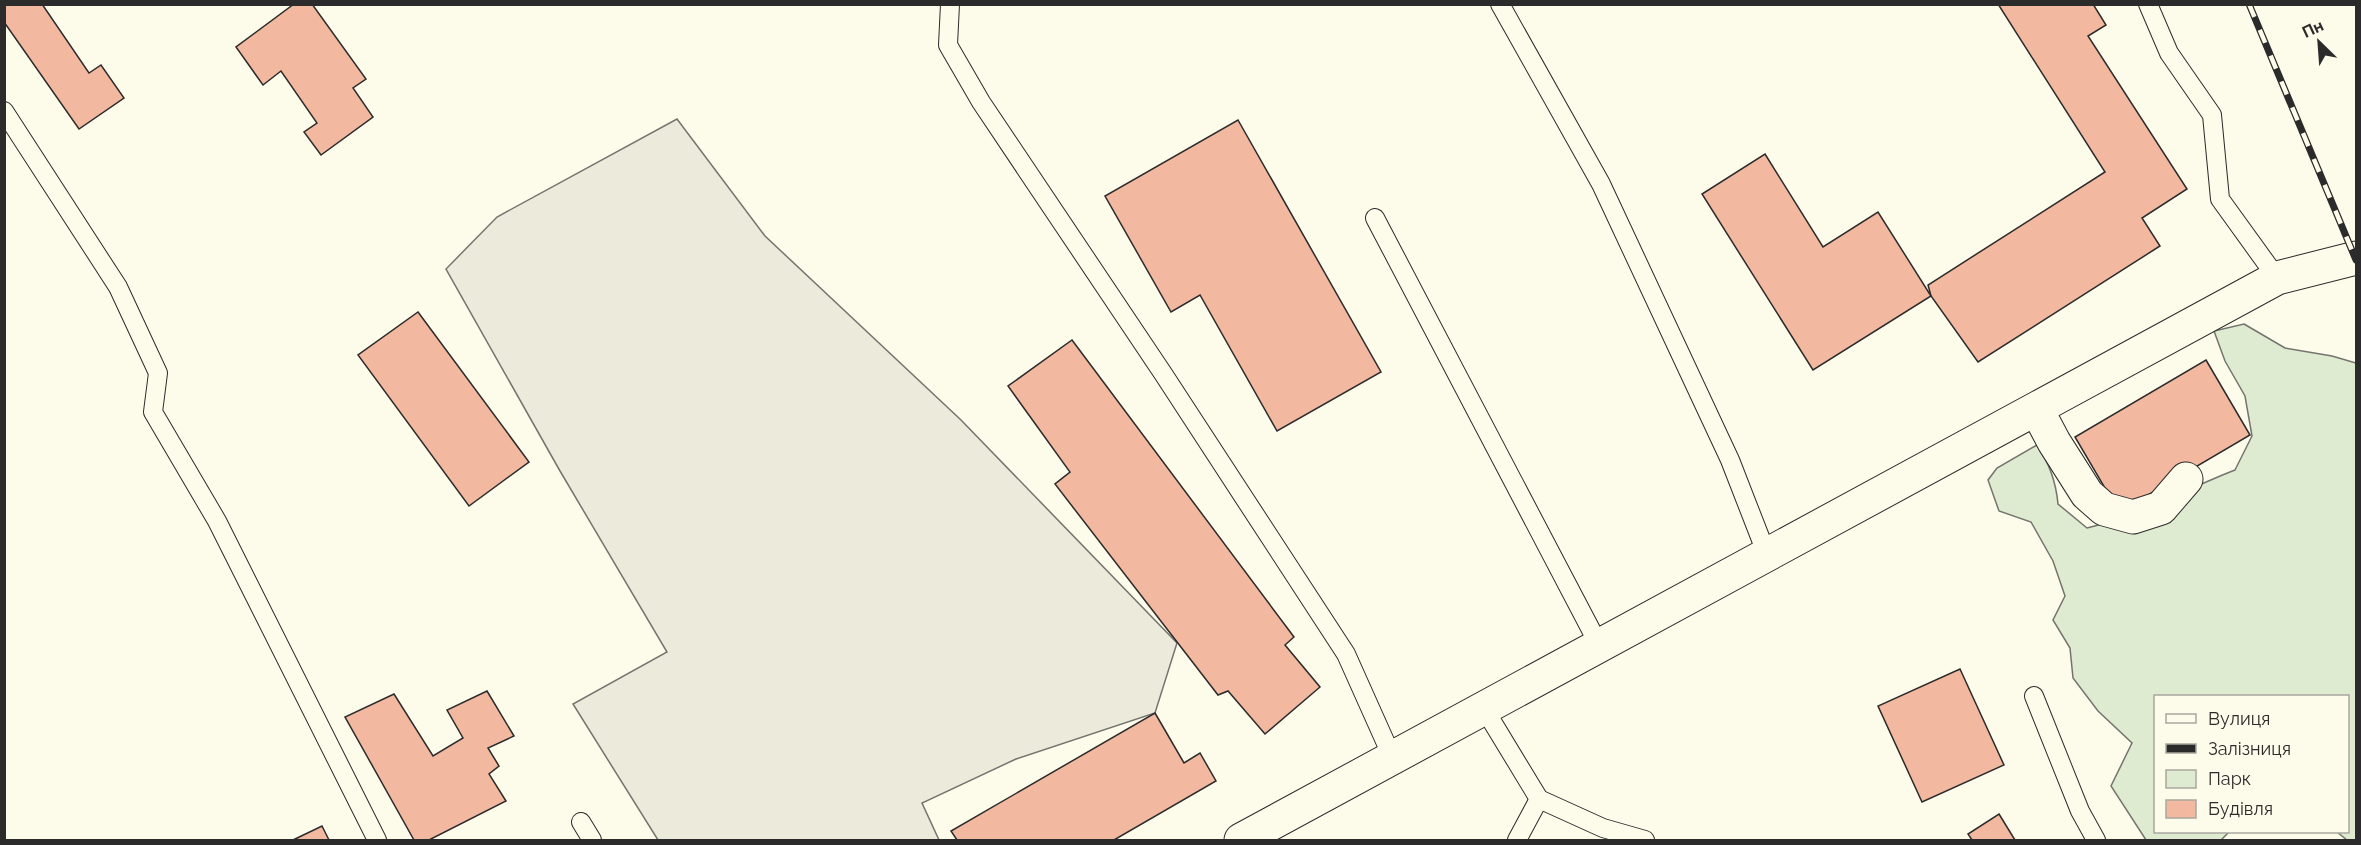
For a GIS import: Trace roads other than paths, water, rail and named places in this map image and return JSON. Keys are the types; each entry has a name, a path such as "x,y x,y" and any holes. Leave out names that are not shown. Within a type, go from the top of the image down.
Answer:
{"street":[{"path":"1241,840 1485,710 2277,278 2356,258"},
{"path":"2037,410 2087,494 2104,509 2133,517 2161,508 2186,478"}],"lane":[{"path":"950,4 948,45 976,92 1346,654 1393,759"},
{"path":"1500,4 1601,184 1730,460 1767,555"},
{"path":"2148,4 2169,53 2212,115 2220,199 2277,278"},
{"path":"4,111 118,287 158,373 153,412 217,521 376,840"},
{"path":"1375,218 1600,647"},
{"path":"2034,696 2080,811 2096,840"},
{"path":"1485,710 1539,799 1603,828 1645,840"},
{"path":"1517,840 1539,799"},
{"path":"581,822 592,840"}],"railway":[{"path":"2249,4 2356,260"}]}
